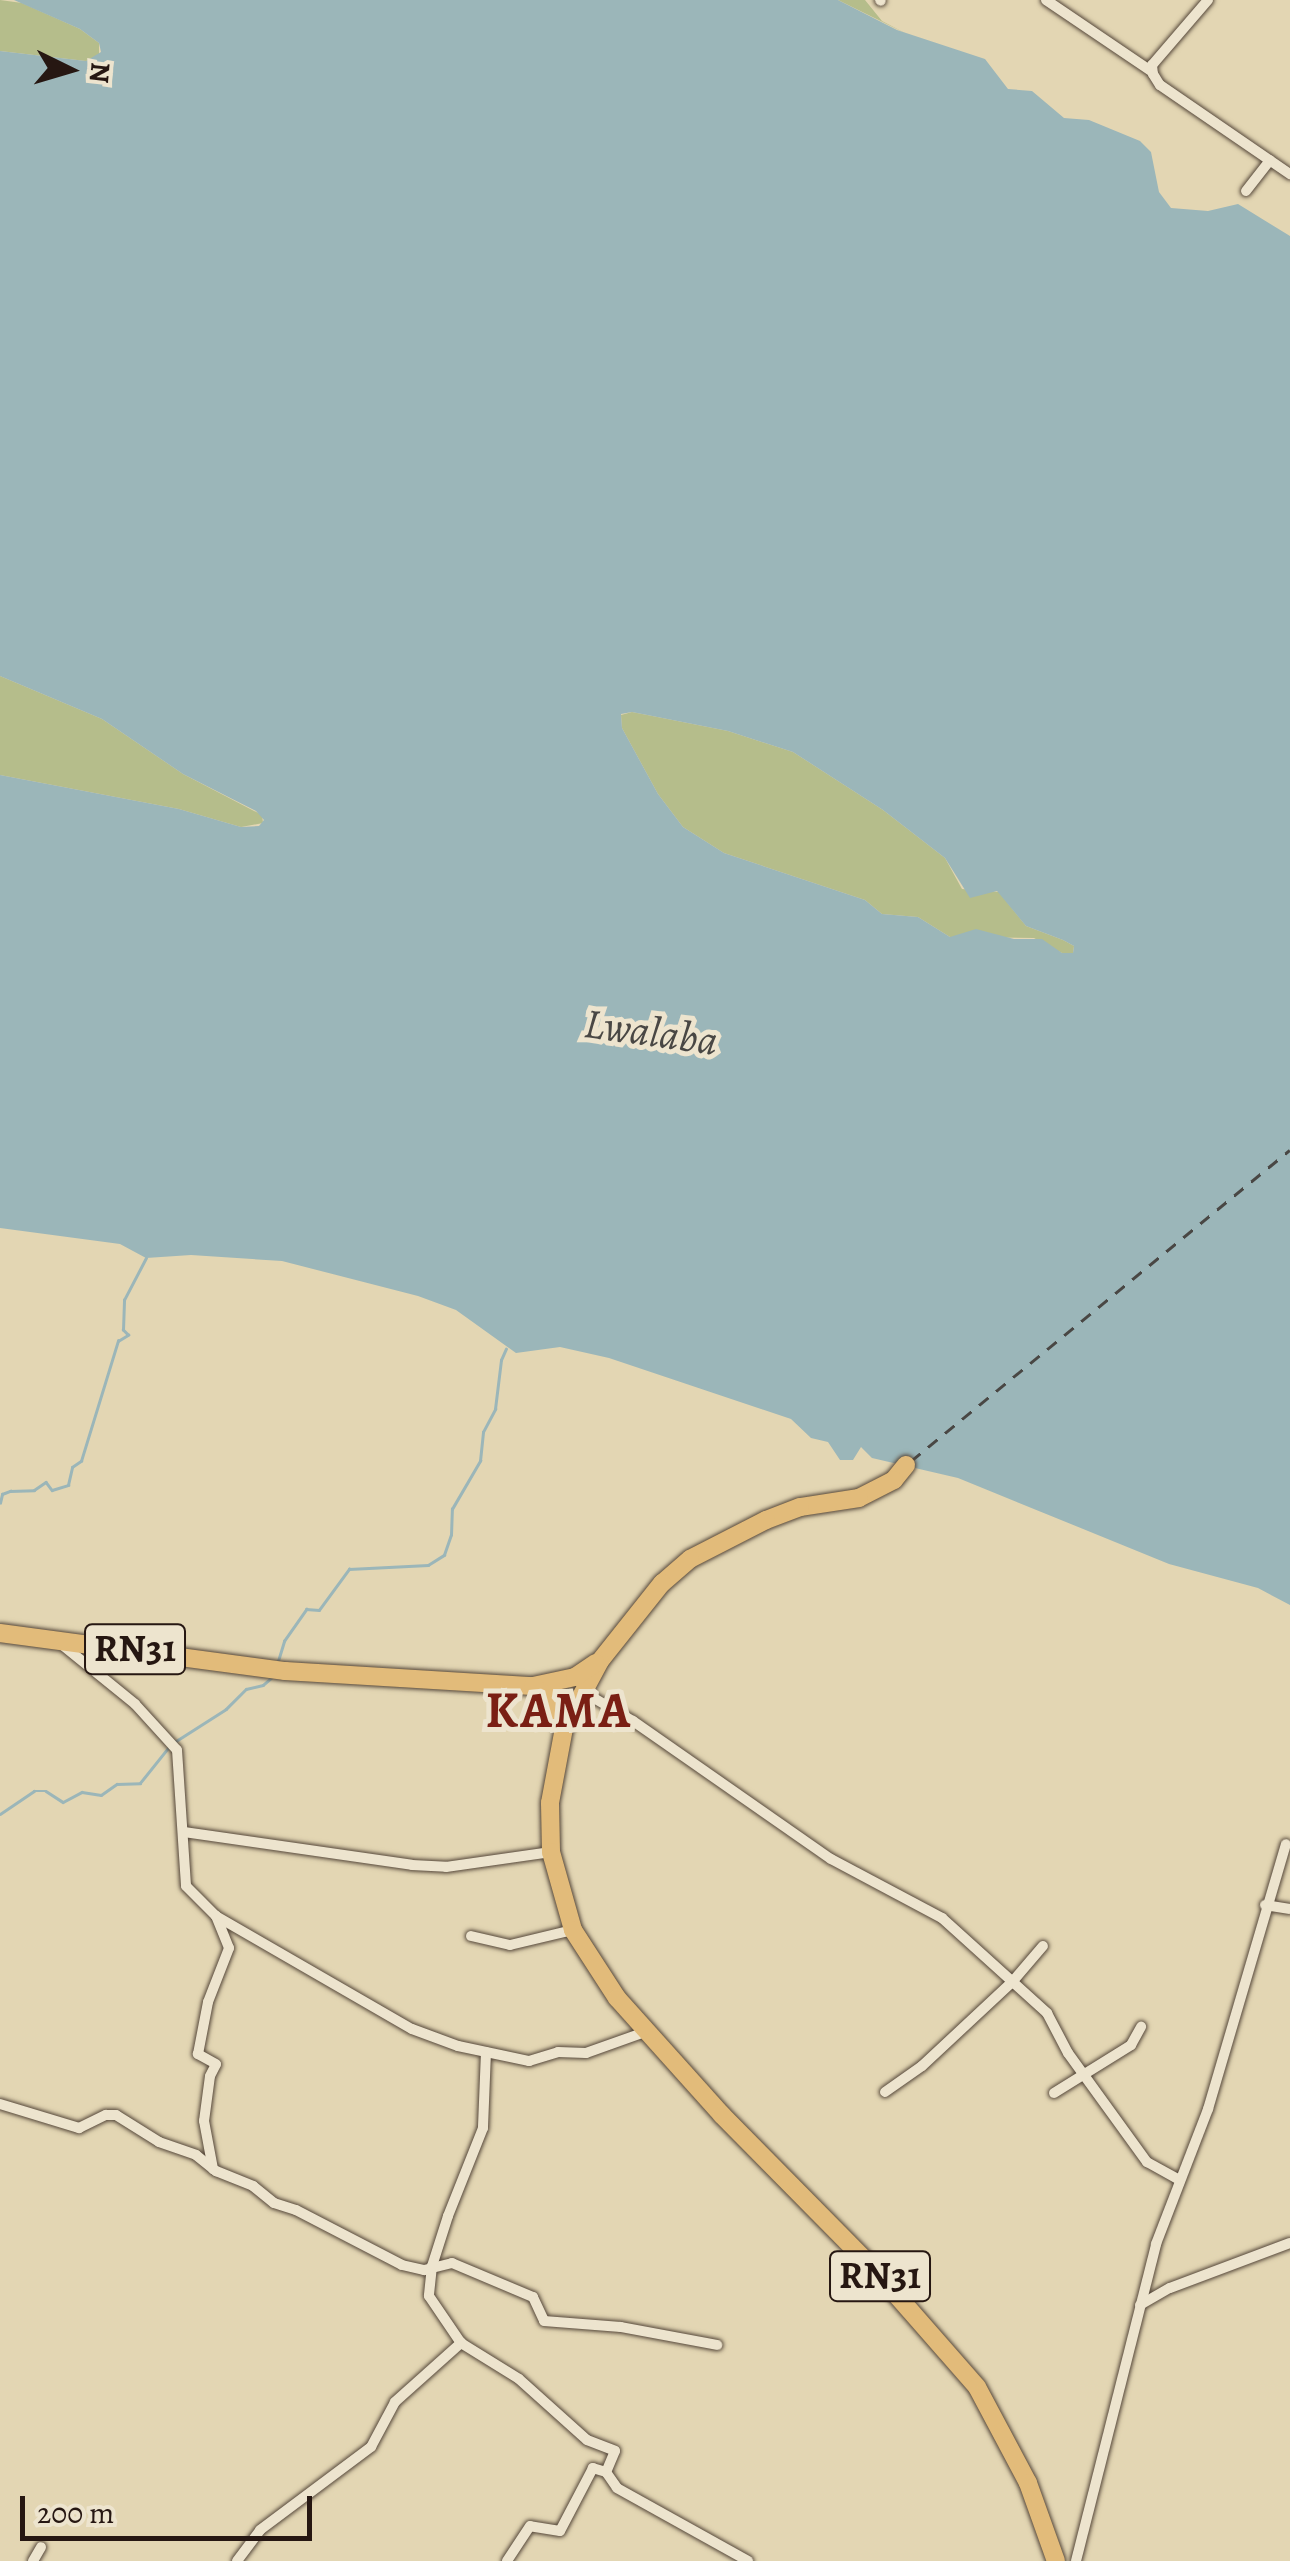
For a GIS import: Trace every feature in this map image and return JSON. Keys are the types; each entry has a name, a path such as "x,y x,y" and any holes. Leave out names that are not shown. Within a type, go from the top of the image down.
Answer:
{"main road":[{"path":"564,1728 600,1661 637,1611 690,1559 800,1507 859,1498 894,1480 906,1466"},
{"name":"RN31","path":"0,1632 278,1670 533,1686"},
{"path":"533,1686 575,1676 600,1661"},
{"path":"533,1686 555,1702 564,1728"},
{"name":"RN31","path":"564,1728 550,1803 552,1852 573,1930 645,2032 872,2268 977,2387 1028,2483 1056,2561"}],"street":[{"path":"1046,0 1151,71 1160,85 1290,174"},
{"path":"1151,71 1208,0"},
{"path":"1246,191 1270,160"},
{"path":"53,1639 135,1704 177,1750 186,1886 216,1916 412,2029 486,2052 529,2061 558,2052 586,2053 645,2032"},
{"path":"582,1690 633,1720 830,1858 939,1916 1049,2015 1084,2073 1148,2162 1180,2180"},
{"path":"184,1832 412,1866 446,1867 552,1852"},
{"path":"1076,2561 1140,2305 1180,2180 1208,2109 1286,1844"},
{"path":"1265,1905 1290,1909"},
{"path":"212,2168 204,2121 216,2063 198,2054 208,2002 229,1950 216,1916"},
{"path":"470,1936 510,1945 573,1930"},
{"path":"885,2092 922,2066 1014,1981 1042,1946"},
{"path":"1054,2092 1132,2045 1142,2027"},
{"path":"486,2052 483,2128 432,2266 428,2293 432,2308 460,2343 519,2378 587,2440 613,2448 606,2472"},
{"path":"0,2104 79,2128 106,2115 116,2116 158,2142 196,2155 212,2168 402,2265 417,2270 452,2264 533,2297 544,2320 621,2327 718,2345"},
{"path":"1140,2305 1200,2276 1290,2243"},
{"path":"237,2561 260,2530 370,2447 394,2402 460,2343"},
{"path":"507,2561 532,2526 560,2531 594,2468 606,2472 617,2488 748,2561"},
{"path":"33,2561 41,2547"}],"green space":[{"path":"0,0 22,3 80,29 99,43 99,57 86,61 0,51"},
{"path":"838,0 865,0 882,21 907,34"},
{"path":"0,676 102,719 183,774 262,815 263,823 241,827 179,809 0,775"},
{"path":"632,712 728,731 793,752 883,810 945,858 962,889 999,892 1026,926 1074,946 1073,953 1062,953 1034,938 950,937 918,917 882,914 865,900 724,853 683,827 658,794 622,728 621,715"}],"water":[{"name":"Lwalaba","path":"14,0 838,0 897,30 985,59 1008,89 1032,91 1064,118 1089,120 1140,141 1151,152 1159,192 1171,208 1208,211 1238,204 1290,236 1290,1605 1258,1588 1169,1564 958,1478 872,1458 861,1447 853,1460 840,1460 828,1442 811,1438 791,1419 609,1358 560,1347 516,1353 456,1310 418,1296 282,1261 191,1255 146,1258 120,1244 0,1228 0,775 179,809 241,827 259,826 264,820 256,811 183,774 102,719 0,676 0,51 86,61 101,52 99,43 80,29","holes":["632,712 728,731 793,752 883,810 945,858 970,898 997,891 1026,926 1074,946 1073,953 1062,953 1042,939 1014,939 976,929 950,937 918,917 882,914 865,900 724,853 683,827 658,794 622,728 621,714"]}],"waterway":[{"path":"0,1503 2,1494 10,1491 34,1490 46,1482 52,1490 68,1485 72,1467 81,1461 118,1341 128,1335 123,1330 124,1300 146,1258"},
{"path":"278,1661 284,1641 306,1609 319,1610 349,1569 428,1565 444,1555 451,1535 452,1509 480,1461 483,1432 495,1409 506,1349"},
{"path":"176,1741 226,1709 246,1689 263,1685 271,1678"},
{"path":"0,1814 34,1791 46,1791 63,1802 82,1792 101,1795 117,1784 140,1783 168,1748"}],"ferry route":[{"path":"911,1461 1290,1150"}],"district":[{"name":"KAMA","path":"559,1711"}]}
